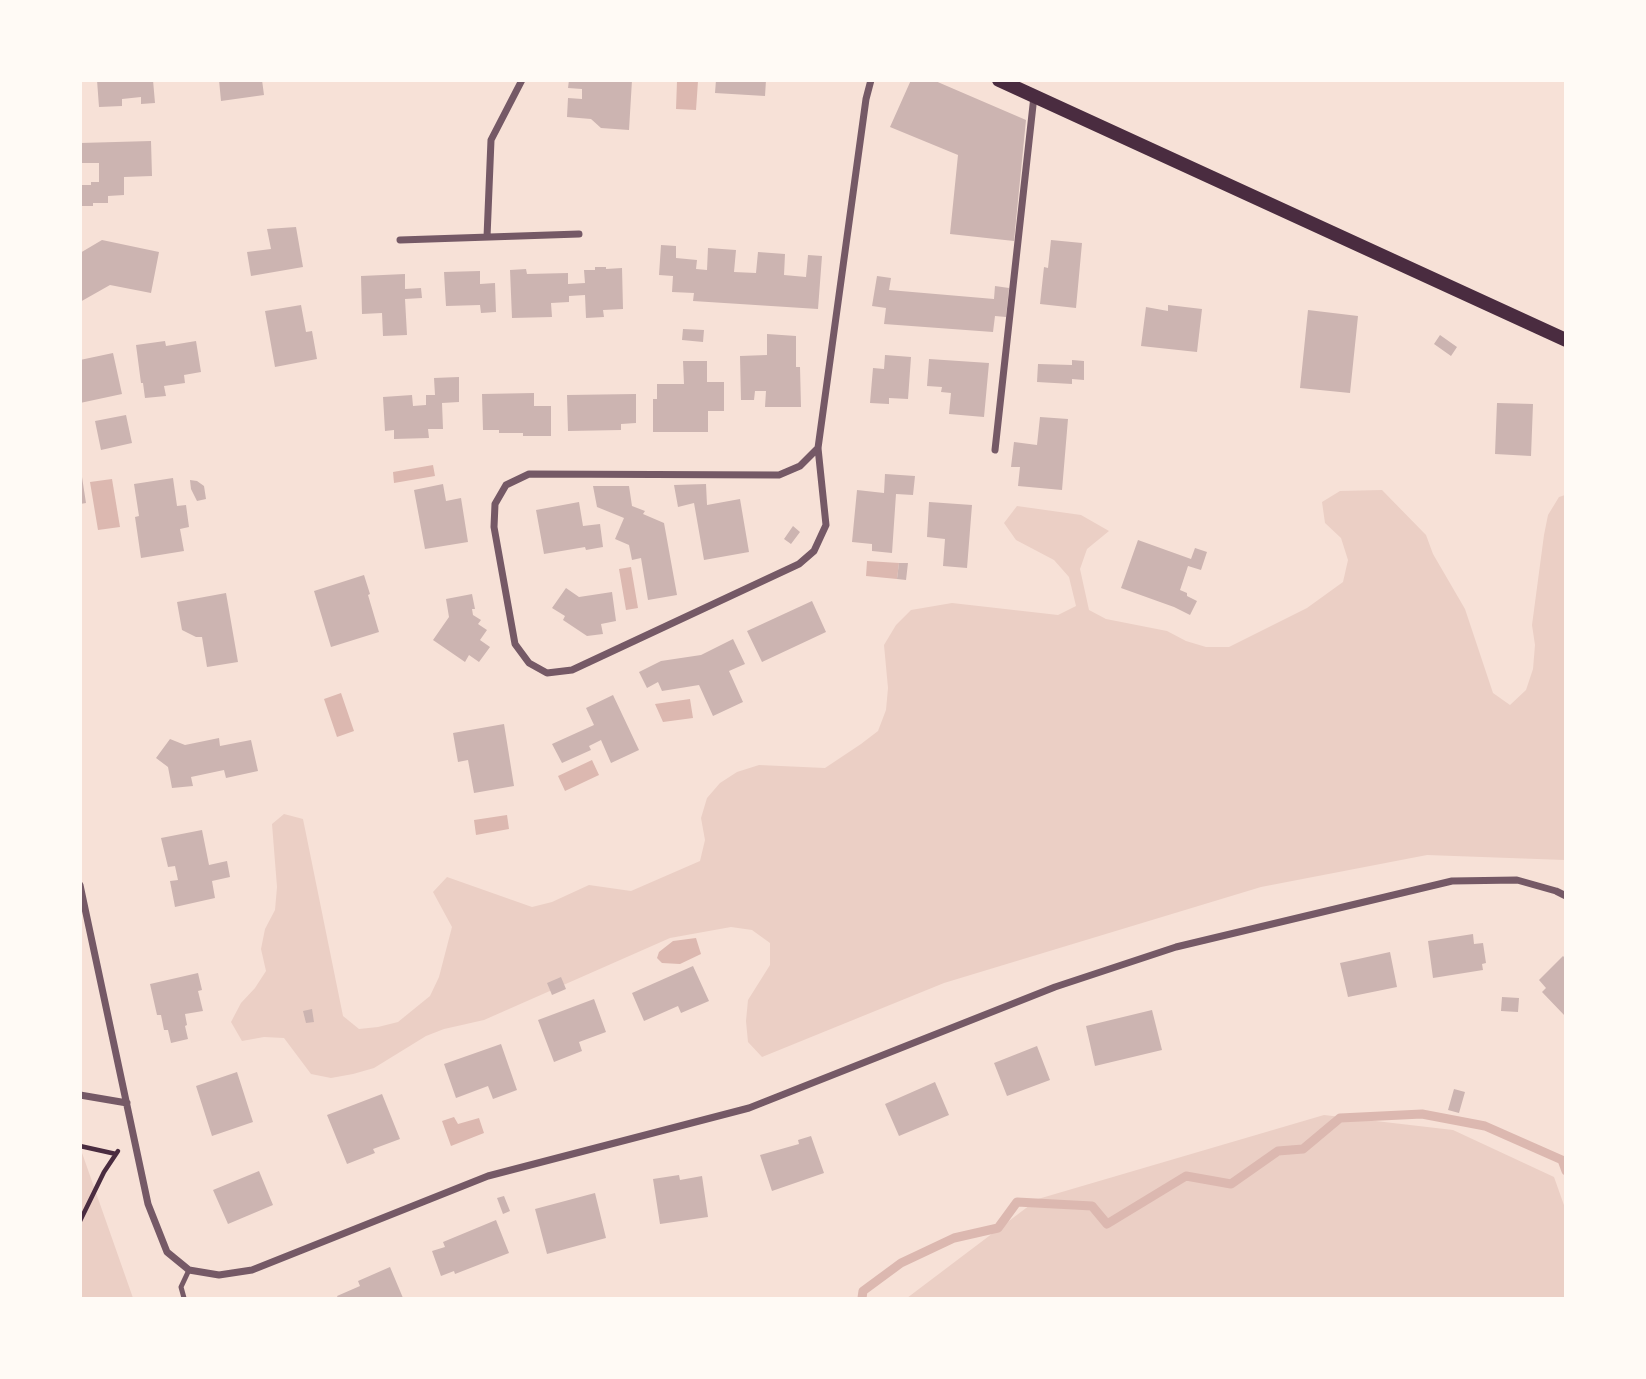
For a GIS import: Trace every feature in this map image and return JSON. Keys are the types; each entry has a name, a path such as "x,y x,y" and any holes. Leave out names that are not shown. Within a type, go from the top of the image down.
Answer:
{"main road":[{"path":"999,80 1566,340"}],"street":[{"path":"487,237 491,140 522,80"},
{"path":"818,448 800,466 779,475 530,474 506,485 495,504 494,527 515,644 529,663 547,673 572,670 799,564 814,551 826,525 818,448 864,113 871,80"},
{"path":"995,450 1034,96"},
{"path":"400,240 579,234"},
{"path":"80,885 148,1204 167,1252 189,1270 219,1275 252,1270 488,1176 749,1108 1055,987 1176,947 1452,881 1517,880 1566,896"},
{"path":"80,1095 127,1103"}],"lane":[{"path":"184,1298 181,1287 189,1270"}],"path":[{"path":"80,1221 104,1172 132,1130"},
{"path":"80,1146 116,1154"}],"shaded area":[{"path":"677,81 698,81 696,110 676,109"},
{"path":"433,465 435,476 394,483 393,472"},
{"path":"112,479 120,527 98,530 90,482"},
{"path":"1382,490 1426,535 1433,554 1465,609 1493,693 1510,705 1526,690 1533,669 1535,645 1532,625 1544,535 1548,515 1559,497 1565,495 1565,860 1427,855 1261,887 944,983 762,1057 748,1042 746,1021 748,1000 770,965 770,943 752,930 731,927 670,938 484,1020 426,1036 374,1068 353,1074 331,1078 311,1074 284,1038 264,1037 242,1041 231,1022 241,1003 266,971 261,949 265,929 275,910 277,887 272,824 284,814 303,819 343,1016 359,1029 398,1022 430,996 439,977 452,927 433,892 447,877 532,907 552,902 589,885 631,891 700,861 705,840 701,818 707,798 720,783 737,772 759,765 825,768 878,731 886,710 888,688 884,645 896,625 911,610 952,603 1058,615 1076,606 1069,577 1054,560 1016,540 1004,523 1017,506 1081,515 1109,531 1087,549 1080,569 1089,610 1106,619 1167,631 1206,647 1229,647 1307,608 1343,582 1348,560 1341,538 1325,523 1322,502 1340,491"},
{"path":"867,561 899,563 897,579 866,576"},
{"path":"631,567 638,608 626,610 619,569"},
{"path":"341,693 354,731 337,737 324,699"},
{"path":"690,699 693,718 663,722 655,704"},
{"path":"592,760 599,775 565,791 558,776"},
{"path":"507,815 509,829 476,835 474,820"},
{"path":"696,938 701,954 680,964 662,963 657,958 659,952 673,941"},
{"path":"1324,1115 1453,1130 1554,1177 1565,1208 1565,1298 907,1298 1038,1199"},
{"path":"454,1117 458,1124 479,1118 484,1133 451,1146 442,1121"},
{"path":"81,1150 133,1298 81,1298"}],"building":[{"path":"97,80 153,80 155,103 141,104 141,97 122,99 122,106 99,107"},
{"path":"219,80 262,80 264,95 221,101"},
{"path":"569,80 632,80 629,130 601,128 591,119 567,117 568,98 582,99 582,89 568,88"},
{"path":"716,80 766,80 765,96 715,93"},
{"path":"911,80 933,80 1026,120 1014,241 950,234 958,155 890,127"},
{"path":"151,141 152,176 124,177 124,195 108,196 108,203 80,206 80,185 99,182 99,163 80,163 80,143"},
{"path":"296,227 303,267 251,276 247,252 271,249 267,229"},
{"path":"102,240 159,252 151,293 110,285 80,302 80,253"},
{"path":"1051,240 1082,243 1076,308 1040,304 1044,267 1048,268"},
{"path":"661,245 676,246 676,258 697,260 696,269 707,270 708,248 736,250 734,272 756,273 758,252 785,254 784,275 806,277 808,255 822,256 818,309 693,301 694,293 672,292 673,276 659,275"},
{"path":"595,267 622,268 623,309 603,310 604,317 586,318 585,295 569,296 569,302 551,303 552,317 512,318 510,270 526,269 527,274 568,273 568,284 585,283 584,270 595,270"},
{"path":"480,271 480,284 495,283 496,312 481,313 480,305 446,306 444,272"},
{"path":"405,274 405,289 421,288 422,298 405,299 407,335 383,336 382,313 362,314 361,276"},
{"path":"877,276 891,278 889,290 994,299 995,286 1009,288 1006,317 995,316 993,332 884,324 886,308 872,306"},
{"path":"301,305 306,332 312,331 317,359 275,367 265,311"},
{"path":"1168,305 1202,309 1197,352 1141,346 1146,307 1168,311"},
{"path":"1308,310 1358,316 1350,393 1300,388"},
{"path":"683,329 704,330 703,342 682,340"},
{"path":"767,334 796,336 796,367 800,367 801,407 765,407 766,391 755,391 754,400 741,400 740,356 767,355"},
{"path":"1440,335 1457,347 1451,356 1434,344"},
{"path":"165,341 166,346 196,341 201,372 184,375 185,383 164,386 166,396 145,398 136,345"},
{"path":"113,353 122,394 80,403 80,360"},
{"path":"885,355 911,357 908,399 889,398 889,404 870,403 873,368 884,369"},
{"path":"929,359 989,363 984,417 949,414 951,393 941,392 942,387 927,386"},
{"path":"1072,360 1084,361 1084,380 1072,379 1072,384 1037,382 1038,364 1072,365"},
{"path":"683,361 707,361 707,382 724,382 724,411 708,411 708,432 653,432 653,399 657,399 657,384 684,384"},
{"path":"459,377 459,402 442,403 443,429 428,429 429,438 394,439 394,430 385,431 383,397 412,395 413,406 426,405 426,395 435,395 434,378"},
{"path":"534,393 534,406 551,406 551,436 523,436 523,433 483,430 482,394"},
{"path":"636,394 636,423 621,424 621,430 568,431 567,395"},
{"path":"1497,403 1533,404 1531,456 1495,454"},
{"path":"126,415 132,443 101,450 95,421"},
{"path":"1040,417 1068,419 1062,490 1018,486 1020,467 1011,467 1014,442 1037,445"},
{"path":"885,474 915,476 913,495 896,494 892,553 872,551 872,544 852,542 857,490 884,493"},
{"path":"80,477 86,503 80,504"},
{"path":"173,478 177,506 186,505 189,527 180,529 184,551 141,558 135,517 139,516 134,484"},
{"path":"190,480 204,486 206,499 197,501"},
{"path":"443,484 446,501 461,498 468,542 425,549 414,490"},
{"path":"706,484 707,505 740,499 749,552 704,560 694,503 678,507 674,485"},
{"path":"593,486 629,486 632,506 664,523 677,595 648,600 641,558 632,560 629,545 615,539 624,518 597,507"},
{"path":"579,502 583,526 600,524 603,547 586,550 585,547 544,554 536,510"},
{"path":"929,502 972,505 967,568 943,566 945,539 927,537"},
{"path":"793,526 800,532 791,544 784,539"},
{"path":"1138,540 1191,559 1195,548 1207,552 1201,570 1188,566 1180,590 1197,601 1190,615 1121,588"},
{"path":"899,563 908,563 906,580 897,579"},
{"path":"364,575 379,632 331,647 314,591"},
{"path":"566,588 579,597 612,592 616,621 601,624 603,634 587,636 563,620 565,616 552,608"},
{"path":"226,593 238,662 207,667 202,637 182,630 177,602"},
{"path":"472,594 475,609 472,609 473,615 481,620 478,624 487,630 480,640 490,647 479,662 469,655 465,662 433,640 449,617 446,599"},
{"path":"812,601 826,632 762,662 747,631"},
{"path":"733,639 745,664 729,671 743,702 713,716 699,685 662,691 658,682 647,688 639,672 661,661 701,655"},
{"path":"613,695 639,750 611,763 601,740 589,746 591,750 562,763 552,744 594,725 586,708"},
{"path":"504,724 514,786 474,793 468,760 458,762 453,733"},
{"path":"219,738 220,746 251,740 258,771 226,778 224,770 191,777 193,786 172,788 168,767 156,758 170,739 185,745"},
{"path":"202,830 209,865 227,861 230,877 212,881 215,898 175,907 170,881 178,880 175,866 168,867 161,838"},
{"path":"1473,934 1474,944 1483,943 1486,963 1482,964 1483,970 1433,978 1428,941"},
{"path":"1390,952 1397,987 1348,997 1340,963"},
{"path":"1563,956 1565,1016 1542,992 1546,988 1539,980"},
{"path":"693,966 709,1001 681,1013 678,1006 644,1021 632,993"},
{"path":"198,973 202,990 198,991 203,1011 185,1014 188,1039 171,1043 168,1030 164,1030 161,1015 157,1015 150,984"},
{"path":"561,977 566,989 552,995 547,983"},
{"path":"1502,997 1519,998 1518,1012 1501,1011"},
{"path":"594,999 606,1032 579,1042 582,1051 554,1062 538,1020"},
{"path":"312,1009 314,1022 306,1023 303,1011"},
{"path":"1152,1010 1162,1050 1095,1066 1086,1026"},
{"path":"501,1044 517,1090 493,1099 488,1086 456,1098 444,1064"},
{"path":"1037,1046 1050,1080 1007,1096 994,1063"},
{"path":"237,1072 253,1122 212,1136 196,1086"},
{"path":"935,1082 949,1115 899,1136 885,1104"},
{"path":"1454,1089 1465,1092 1459,1113 1448,1110"},
{"path":"382,1094 400,1139 373,1149 375,1153 347,1164 327,1115"},
{"path":"811,1136 824,1173 772,1191 760,1155 799,1144 798,1140"},
{"path":"259,1171 273,1205 228,1224 213,1190"},
{"path":"679,1175 680,1180 702,1176 708,1217 660,1224 653,1179"},
{"path":"595,1193 606,1238 547,1254 535,1209"},
{"path":"504,1196 510,1211 503,1214 497,1198"},
{"path":"496,1220 509,1253 455,1274 454,1271 441,1276 432,1251 445,1247 443,1242"},
{"path":"390,1267 403,1298 338,1298 337,1296 360,1286 358,1281"}],"waterway":[{"path":"862,1298 863,1291 901,1263 954,1238 998,1228 1017,1202 1092,1206 1107,1224 1186,1176 1231,1184 1278,1151 1303,1149 1340,1118 1422,1114 1485,1126 1562,1160 1566,1171"}]}
